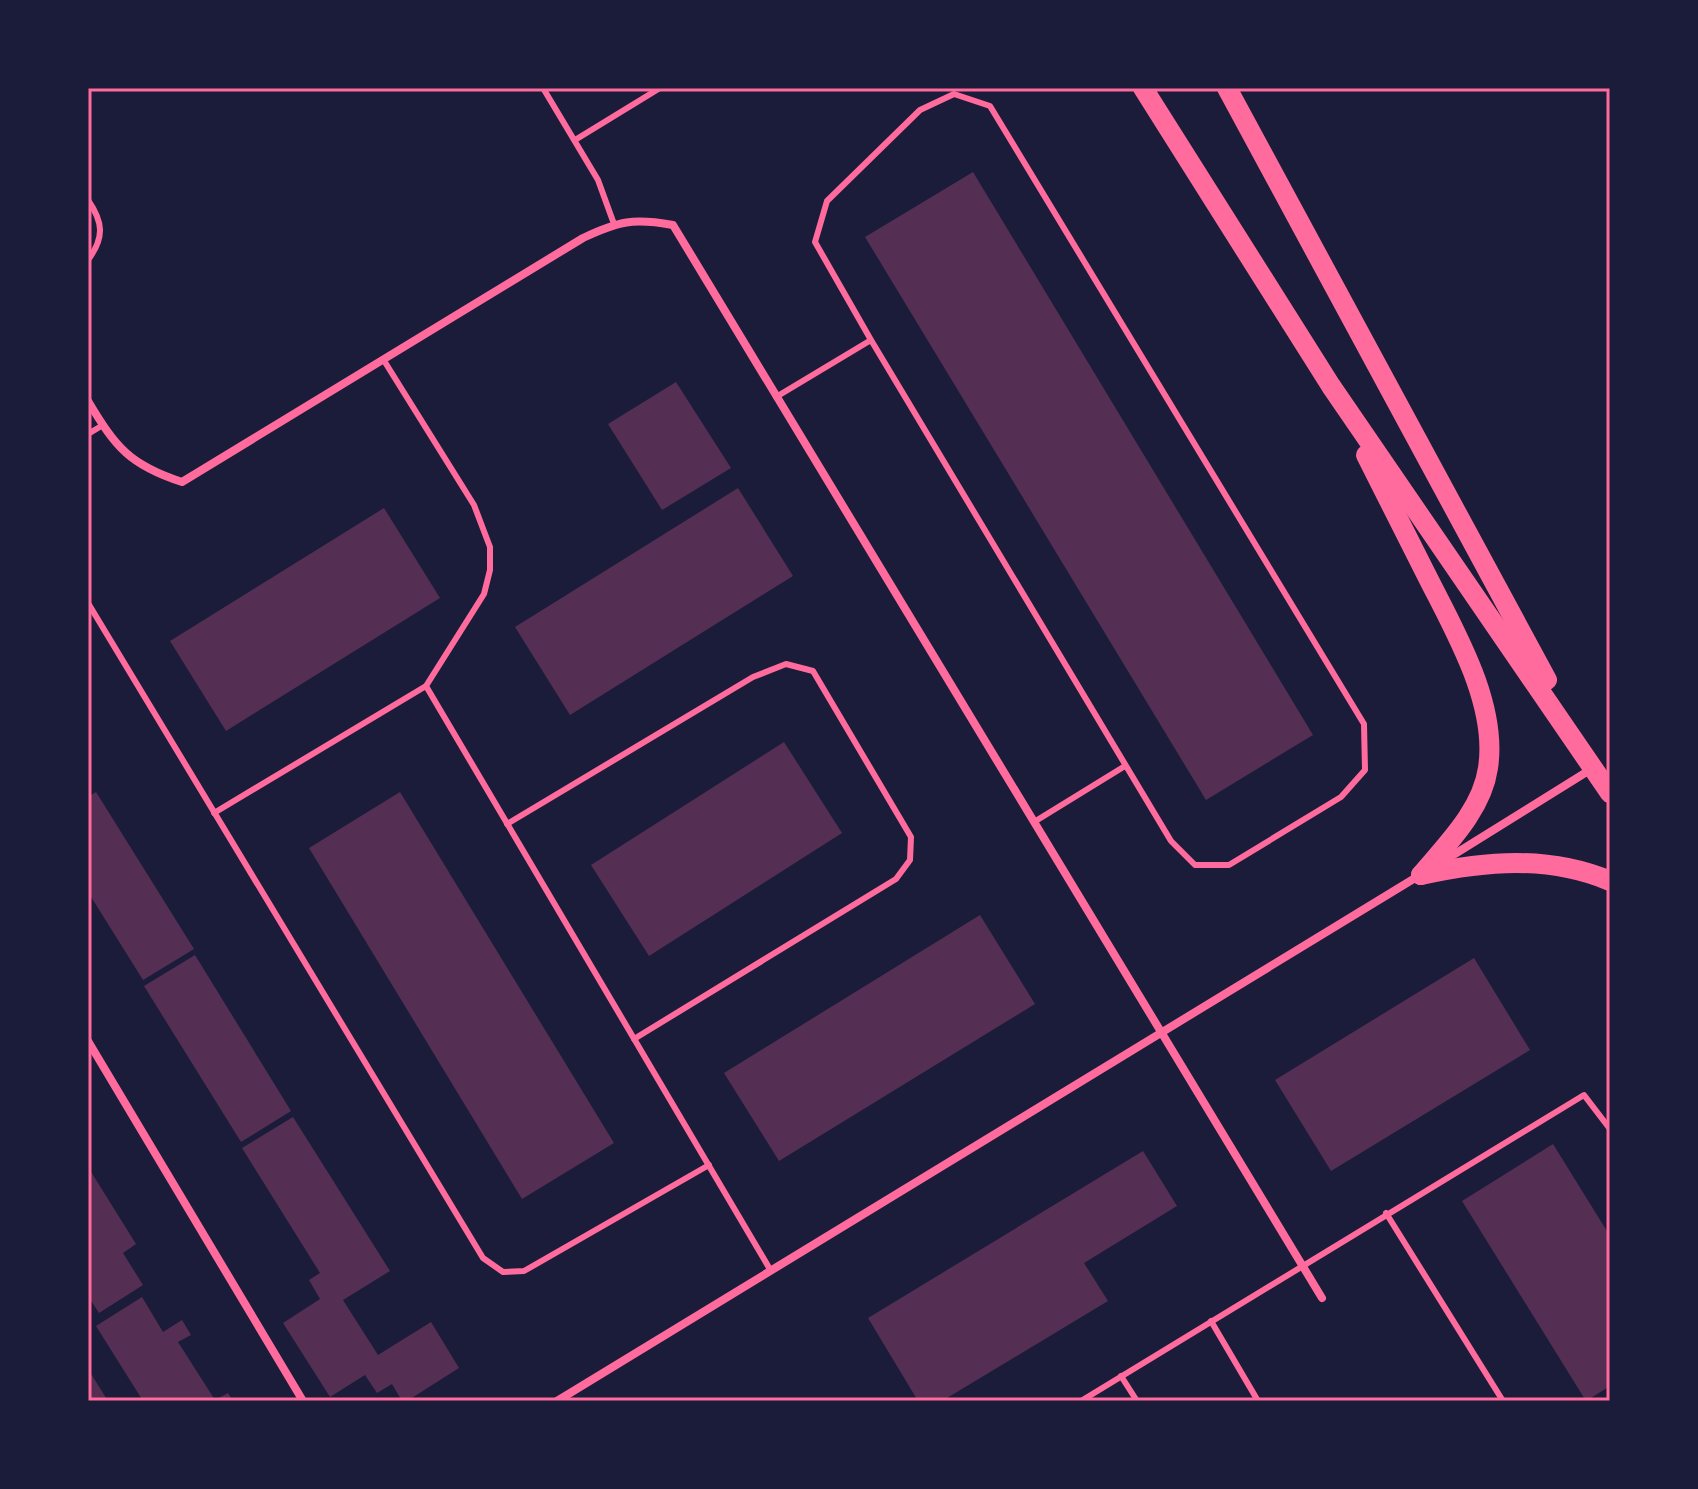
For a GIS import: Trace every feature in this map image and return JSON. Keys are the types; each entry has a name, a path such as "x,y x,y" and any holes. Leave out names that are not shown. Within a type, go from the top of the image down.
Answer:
{"main road":[{"path":"1143,88 1331,386 1610,793"},
{"path":"1227,88 1594,768"},
{"path":"1331,386 1467,654 1489,738 1488,769 1481,793 1468,817 1421,875"},
{"path":"1421,875 1490,863 1523,863 1579,870 1610,881"}],"street":[{"path":"88,401 123,451 149,471 182,482 583,238 614,224 644,220 673,225 1322,1298"},
{"path":"557,1401 1594,768"},
{"path":"88,1041 303,1401"}],"lane":[{"path":"543,88 598,180 614,224"},
{"path":"575,140 660,88"},
{"path":"954,94 990,106 1364,724 1365,770 1341,797 1229,865 1195,865 1171,841 871,340 815,242 827,201 920,110 954,94"},
{"path":"88,200 99,218 99,245 88,260"},
{"path":"776,397 871,340"},
{"path":"214,813 426,686 484,594 490,570 490,547 474,505 383,359"},
{"path":"88,434 103,425"},
{"path":"88,603 483,1258 503,1272 524,1271 709,1165"},
{"path":"507,824 753,677 786,664 813,671 828,696 911,837 910,860 896,879 634,1039"},
{"path":"426,686 771,1271"},
{"path":"1034,822 1125,766"},
{"path":"1081,1401 1584,1095 1610,1129"},
{"path":"1386,1213 1503,1401"},
{"path":"1211,1321 1258,1401"},
{"path":"1121,1376 1137,1401"}],"building":[{"path":"973,172 1313,735 1206,800 865,237"},
{"path":"676,382 731,468 662,510 608,424"},
{"path":"738,488 793,576 570,715 515,627"},
{"path":"384,508 440,598 226,731 170,641"},
{"path":"784,742 842,833 649,956 591,865"},
{"path":"96,792 194,949 143,980 88,892 88,797"},
{"path":"400,792 614,1143 522,1199 309,848"},
{"path":"980,915 1035,1004 779,1161 724,1073"},
{"path":"195,955 291,1111 241,1142 144,986"},
{"path":"1474,958 1530,1050 1331,1171 1275,1080"},
{"path":"293,1117 390,1271 343,1300 378,1355 431,1322 459,1368 407,1401 402,1401 392,1384 377,1393 365,1375 330,1397 283,1323 320,1299 309,1280 320,1273 242,1148"},
{"path":"1553,1144 1610,1236 1610,1386 1586,1401 1462,1201"},
{"path":"1143,1151 1177,1206 1084,1263 1108,1301 942,1401 918,1401 868,1318"},
{"path":"88,1167 136,1244 123,1253 143,1285 99,1313 88,1296"},
{"path":"142,1297 163,1332 182,1320 191,1335 178,1342 215,1400 228,1393 233,1401 143,1401 96,1326"},
{"path":"88,1369 108,1401 88,1401"}]}
